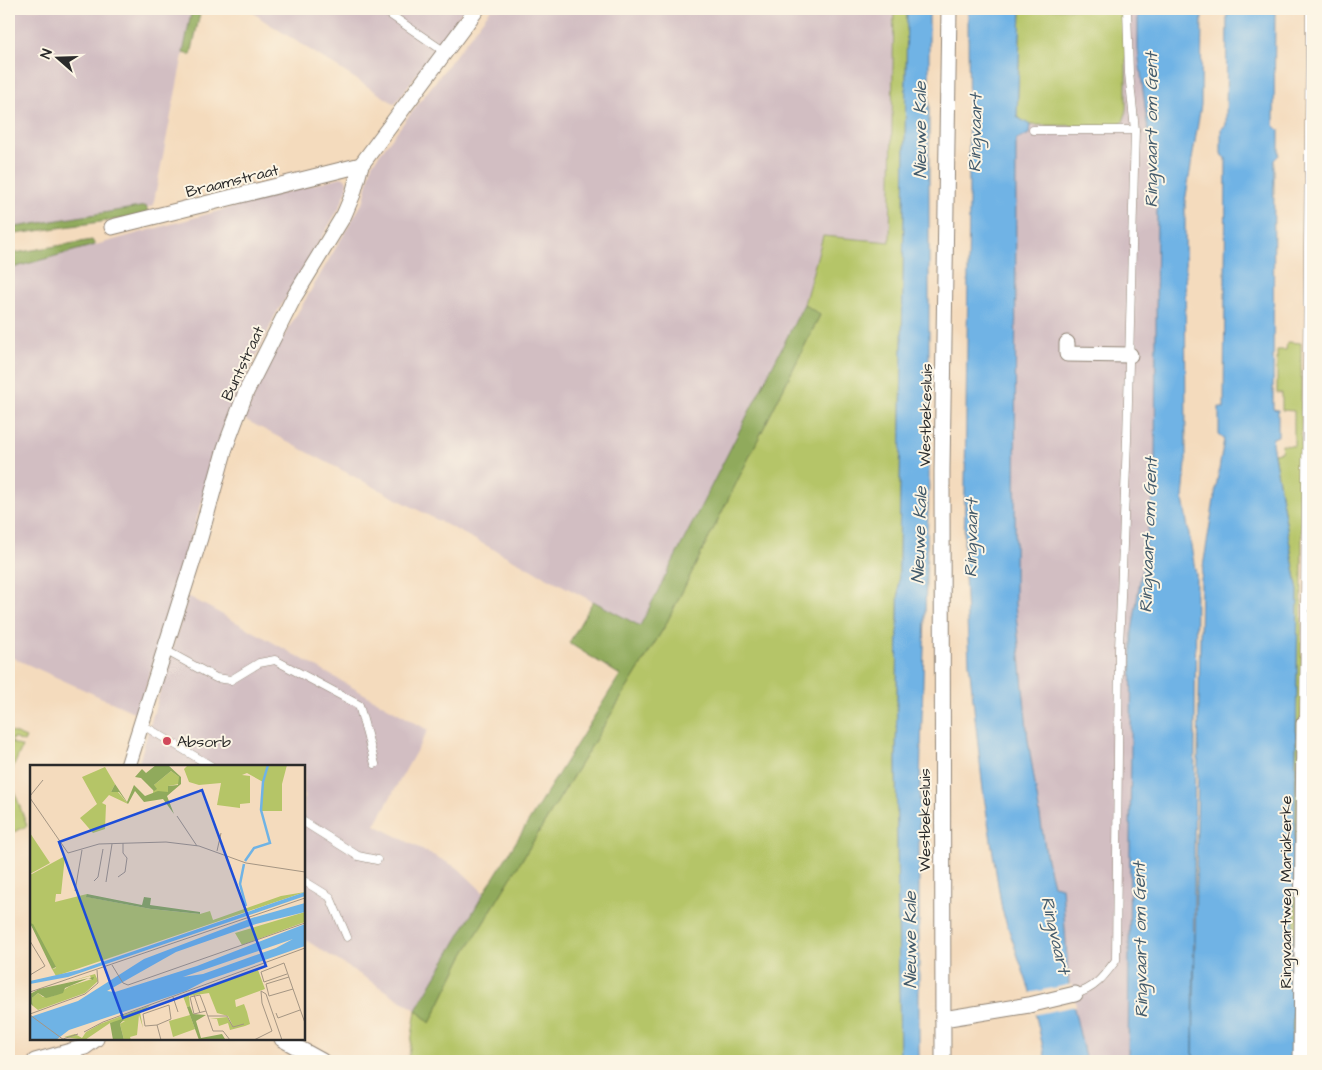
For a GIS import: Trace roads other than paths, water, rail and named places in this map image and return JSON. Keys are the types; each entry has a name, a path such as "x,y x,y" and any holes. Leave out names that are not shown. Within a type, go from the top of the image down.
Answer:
{"street":[{"name":"Westbekesluis","path":"943,1061 942,490 949,9"},
{"name":"Buntstraat","path":"128,765 165,650 225,448 246,392 294,297 344,215 361,165 475,12"},
{"name":"Braamstraat","path":"112,226 361,165"},
{"path":"1073,355 1130,355"},
{"name":"Ringvaartweg Mariakerke","path":"1301,1061 1308,834 1304,723"},
{"path":"943,1019 1029,1005 1075,994"},
{"path":"35,1061 85,1047 95,1040"},
{"path":"284,1040 322,1061"}],"lane":[{"path":"382,9 445,52"},
{"path":"1075,994 1086,991 1101,980 1116,960 1119,649 1130,355 1135,130 1129,73 1127,9"},
{"path":"1304,723 1310,9"},
{"path":"1033,130 1135,130"},
{"path":"165,650 216,678 231,680 259,663 275,660 359,705 375,764"},
{"path":"1304,692 1313,692"},
{"path":"141,724 209,765"},
{"path":"305,823 358,856 378,860"},
{"path":"305,882 330,897 347,937"}],"water":[{"name":"Nieuwe Kale","path":"907,9 929,9 929,479 919,818 919,1061 900,1061 896,762"},
{"name":"Ringvaart","path":"968,9 1021,9 1017,117 1030,125 1029,134 1016,140 1015,604 1028,740 1047,860 1053,885 1062,887 1069,986 1086,1061 1046,1061 1031,994 1002,910 983,790 969,663 964,554 969,201"},
{"name":"Ringvaart om Gent","path":"1138,9 1202,9 1201,105 1185,202 1186,463 1183,499 1196,575 1193,1060 1201,579 1224,439 1219,435 1219,407 1224,408 1226,158 1221,154 1221,129 1226,125 1227,9 1275,9 1274,125 1279,130 1279,155 1274,160 1273,409 1278,410 1278,436 1273,438 1272,443 1298,591 1292,1061 1128,1061 1132,632 1153,497 1152,463 1155,462 1157,203 1138,50"}],"place":[{"name":"Absorb","path":"167,741"}]}
